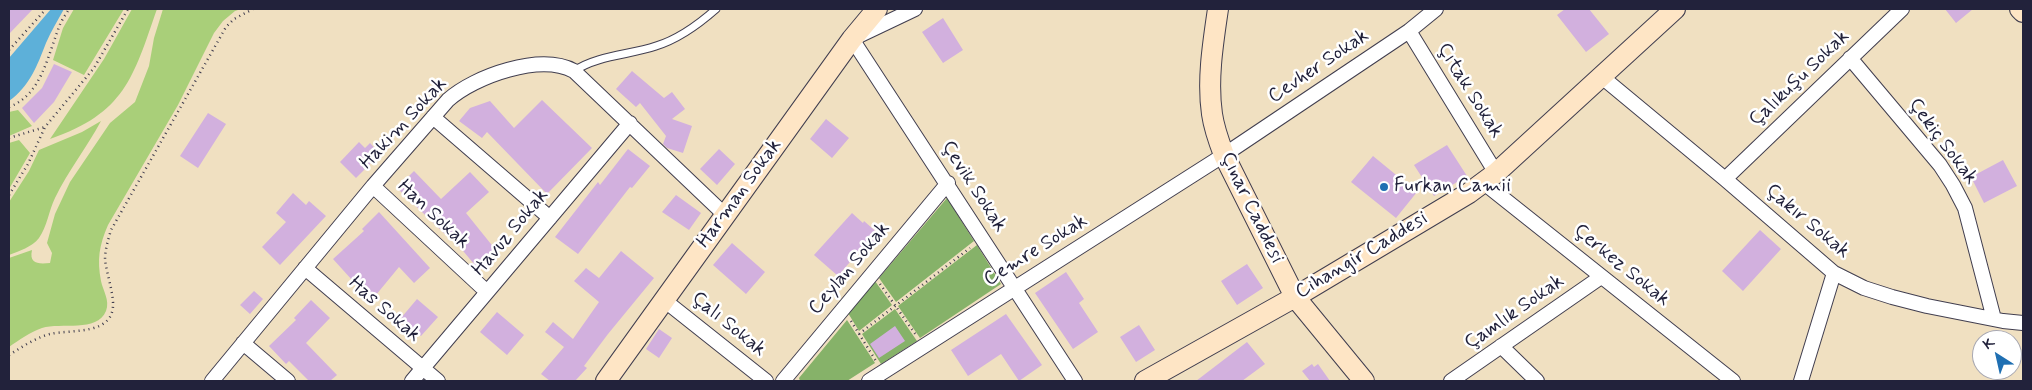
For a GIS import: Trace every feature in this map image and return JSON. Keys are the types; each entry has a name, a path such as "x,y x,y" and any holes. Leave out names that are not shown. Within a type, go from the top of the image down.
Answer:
{"street":[{"name":"Harman Sokak","path":"606,381 852,39 877,9"},
{"path":"852,39 915,9"},
{"name":"Çınar Caddesi","path":"1218,9 1211,80 1211,100 1216,134 1224,155 1295,297 1363,381"},
{"name":"Cevher Sokak","path":"1224,155 1409,31 1436,9"},
{"name":"Cihangir Caddesi","path":"1145,381 1295,297 1469,194 1490,178 1675,9"},
{"name":"Çalıkuşu Sokak","path":"1724,179 1902,9"},
{"path":"2020,9 2023,12"},
{"name":"Çıtak Sokak","path":"1409,31 1490,178"},
{"name":"Çevik Sokak","path":"852,39 1076,381"},
{"name":"Çekiç Sokak","path":"1850,58 1940,165 1953,185 1965,208 1994,319"},
{"name":"Hakim Sokak","path":"212,381 373,186 433,117 458,92 491,75 539,65 564,66 574,71 725,215"},
{"name":"Çakır Sokak","path":"1602,77 1834,273 1864,288 1892,297 1994,319 2023,323"},
{"path":"433,117 550,218"},
{"name":"Havuz Sokak","path":"412,381 630,123"},
{"name":"Cemre Sokak","path":"869,381 1224,155"},
{"name":"Çerkez Sokak","path":"1490,178 1601,277 1733,381"},
{"name":"Ceylan Sokak","path":"783,381 948,183"},
{"name":"Han Sokak","path":"373,186 487,292"},
{"name":"Has Sokak","path":"305,268 438,381"},
{"path":"1801,381 1834,273"},
{"name":"Çamlık Sokak","path":"1451,381 1601,277"},
{"name":"Çalı Sokak","path":"664,300 766,381"},
{"path":"243,343 288,381"},
{"path":"1501,346 1536,381"}],"lane":[{"path":"574,71 586,64 657,46 696,25 716,9"}],"path":[{"path":"9,50 46,9"},
{"path":"9,107 25,97 42,76 58,27 69,9"},
{"path":"9,195 28,164 45,127 94,68 128,9"},
{"path":"9,355 34,340 49,334 86,330 100,326 112,314 113,302 105,259 111,230 226,27 234,18 253,9"},
{"path":"9,138 45,127"},
{"path":"859,334 970,248"},
{"path":"876,278 919,340"},
{"path":"850,320 880,367"}],"green space":[{"path":"74,9 124,9 84,75 53,60 63,28"},
{"path":"132,9 157,9 141,55 123,90 110,105 95,117 75,129 50,139 104,59"},
{"path":"163,9 241,9 235,11 223,21 214,33 178,105 108,225 99,259 101,281 107,303 106,311 95,322 78,326 50,326 42,328 9,347 9,258 32,250 33,261 50,263 52,253 47,243 55,214 70,182 110,123 135,102 149,66 154,38"},
{"path":"18,110 32,126 9,136 9,112"},
{"path":"101,121 60,188 39,238 29,246 9,255 9,202 29,171 39,150 82,132"},
{"path":"19,140 30,153 9,189 9,143"},
{"path":"947,198 974,241 896,302 879,278"},
{"path":"977,245 1001,284 920,338 898,306"},
{"path":"875,281 892,305 859,331 848,313"},
{"path":"895,309 917,341 881,364 862,334"},
{"path":"847,320 875,363 847,381 800,381 799,378"}],"water":[{"path":"51,9 64,9 28,82 9,101 9,58"}],"building":[{"path":"9,9 33,9 9,34"},
{"path":"1565,9 1589,9 1609,34 1586,52 1557,15"},
{"path":"1945,9 1973,9 1956,23"},
{"path":"943,18 963,50 943,63 922,32"},
{"path":"54,64 72,72 54,102 34,123 22,108 42,88"},
{"path":"632,71 664,98 672,92 685,109 672,119 692,126 683,153 667,148 663,144 666,136 640,103 636,107 616,89"},
{"path":"542,100 592,148 547,194 487,132 482,138 459,121 470,108 490,101 514,128"},
{"path":"208,113 226,124 198,168 180,156"},
{"path":"826,119 849,138 832,158 810,139"},
{"path":"359,142 365,148 370,143 380,154 356,178 340,162"},
{"path":"1447,145 1467,176 1434,196 1414,165"},
{"path":"628,149 650,166 632,188 630,187 578,254 555,237 598,182 600,185"},
{"path":"719,149 735,164 717,185 700,169"},
{"name":"Furkan Camii","path":"1373,156 1417,192 1396,218 1351,182"},
{"path":"2003,160 2017,186 1984,203 1971,177"},
{"path":"414,171 441,199 470,172 489,192 466,213 499,254 479,270 449,234 447,236 397,188"},
{"path":"293,193 306,205 309,201 326,216 280,265 262,247 286,222 276,213"},
{"path":"676,195 701,213 689,230 662,212"},
{"path":"379,212 430,268 414,283 399,267 371,301 333,259 364,231 362,229"},
{"path":"852,213 881,236 865,253 861,249 838,276 814,255"},
{"path":"1760,230 1781,249 1743,291 1722,271"},
{"path":"732,243 765,272 746,294 713,265"},
{"path":"621,251 654,278 608,334 584,366 587,368 575,381 550,381 541,374 564,347 545,332 553,322 573,339 599,302 574,281 586,268 599,278"},
{"path":"1247,264 1263,288 1237,305 1221,281"},
{"path":"1066,272 1084,299 1079,303 1098,332 1073,349 1035,293"},
{"path":"254,291 263,299 250,314 240,305"},
{"path":"417,299 438,317 421,336 401,318"},
{"path":"311,300 330,318 306,343 337,375 330,381 309,381 289,361 286,364 269,346 296,320 294,318"},
{"path":"497,312 524,335 507,355 480,332"},
{"path":"1006,314 1042,365 1019,381 1001,354 968,376 951,350"},
{"path":"1139,325 1155,350 1136,362 1120,337"},
{"path":"895,326 905,341 879,358 870,344"},
{"path":"659,329 672,338 659,358 646,349"},
{"path":"1247,342 1265,364 1242,381 1196,381"},
{"path":"1312,364 1314,367 1318,364 1330,381 1310,381 1302,371"}],"place":[{"name":"Furkan Camii","path":"1384,187"}]}
